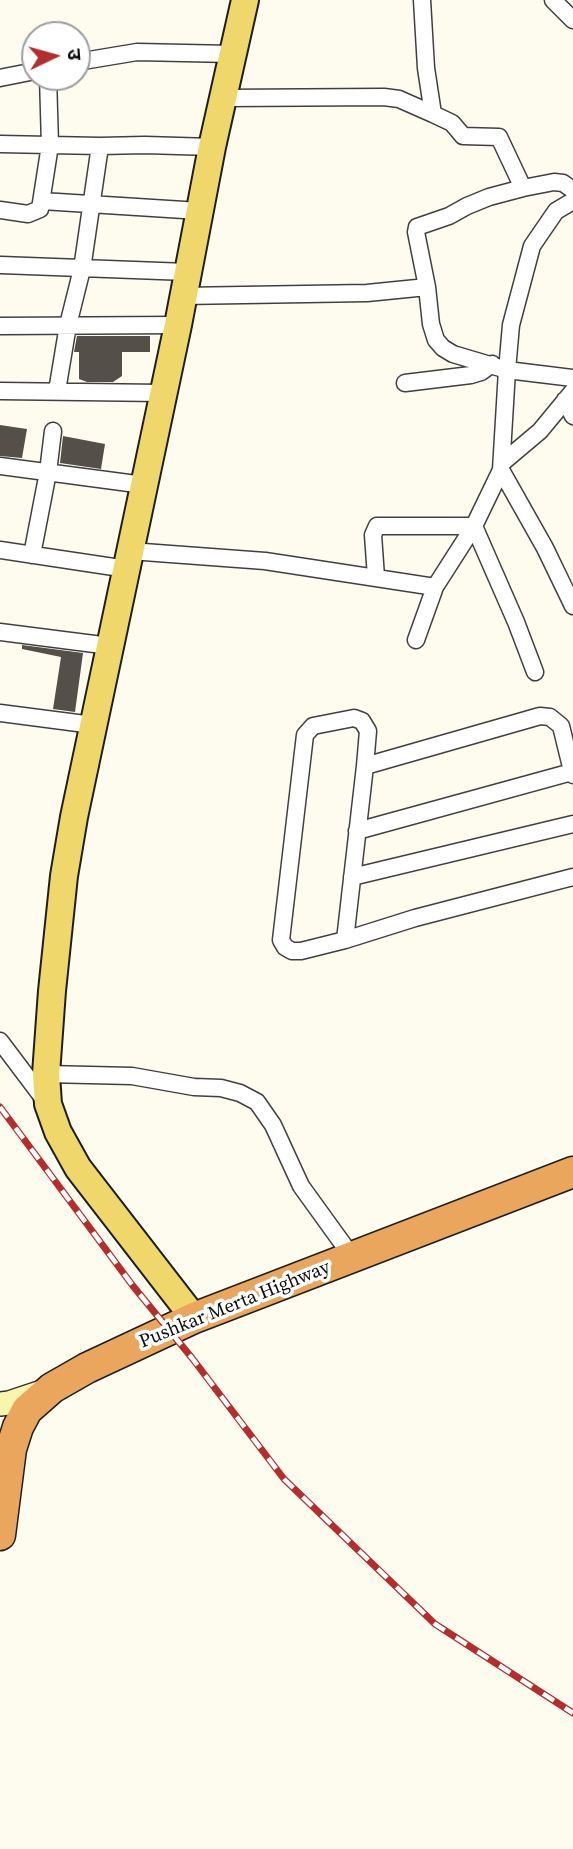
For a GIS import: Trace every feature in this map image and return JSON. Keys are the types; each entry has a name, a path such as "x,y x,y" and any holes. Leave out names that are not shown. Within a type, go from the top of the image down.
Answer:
{"highway":[{"name":"Pushkar Merta Highway","path":"0,1535 11,1449 18,1427 27,1410 52,1388 87,1368 194,1318 573,1172"}],"main road":[{"path":"194,1318 78,1168 58,1132 48,1104 46,1074 64,876 212,147 245,0"}],"street":[{"path":"422,0 426,68 433,114"},
{"path":"553,0 573,20"},
{"path":"91,60 137,52 232,54"},
{"path":"0,78 21,74"},
{"path":"0,210 27,214 40,209 50,145 48,91"},
{"path":"223,98 399,99 452,123 463,136 499,137 523,188"},
{"path":"0,144 212,147"},
{"path":"57,391 68,325 82,269 100,146"},
{"path":"573,190 563,183 554,182 489,197 449,216 423,223 417,227 416,232 436,340 453,354 507,370 573,378"},
{"path":"42,201 200,211"},
{"path":"416,640 435,587 474,526 501,466 511,325 532,246 556,211 573,201"},
{"path":"1,265 82,269 185,284 367,293 427,287"},
{"path":"0,326 178,325"},
{"path":"405,383 481,373 492,364"},
{"path":"0,391 163,393"},
{"path":"501,466 540,431 569,396"},
{"path":"569,396 573,416"},
{"path":"32,555 53,431"},
{"path":"0,466 144,485"},
{"path":"501,466 573,607"},
{"path":"376,578 373,535 377,526 474,526"},
{"path":"474,526 535,671"},
{"path":"0,550 32,555 128,560 265,561 435,587"},
{"path":"0,632 110,646"},
{"path":"0,713 93,725"},
{"path":"357,831 573,773 561,726 550,717 540,716 365,766"},
{"path":"345,940 368,731 362,721 354,718 313,726 305,735 281,940 285,947 292,951 301,951 345,940 415,918 573,877"},
{"path":"352,877 573,824"},
{"path":"0,1041 48,1104"},
{"path":"46,1074 132,1076 194,1087 221,1088 240,1093 257,1102 273,1125 300,1186 353,1258"},
{"path":"0,1404 9,1404 52,1388"}],"building":[{"path":"77,336 150,336 150,352 122,352 122,376 113,382 87,382 79,379 79,352 74,352"},
{"path":"0,425 27,429 22,458 0,456"},
{"path":"63,436 105,444 101,469 60,463"},
{"path":"22,645 83,653 75,712 53,709 61,657 22,649"}],"railway":[{"path":"0,1107 133,1286 192,1358 284,1479 435,1624 573,1713"}]}
